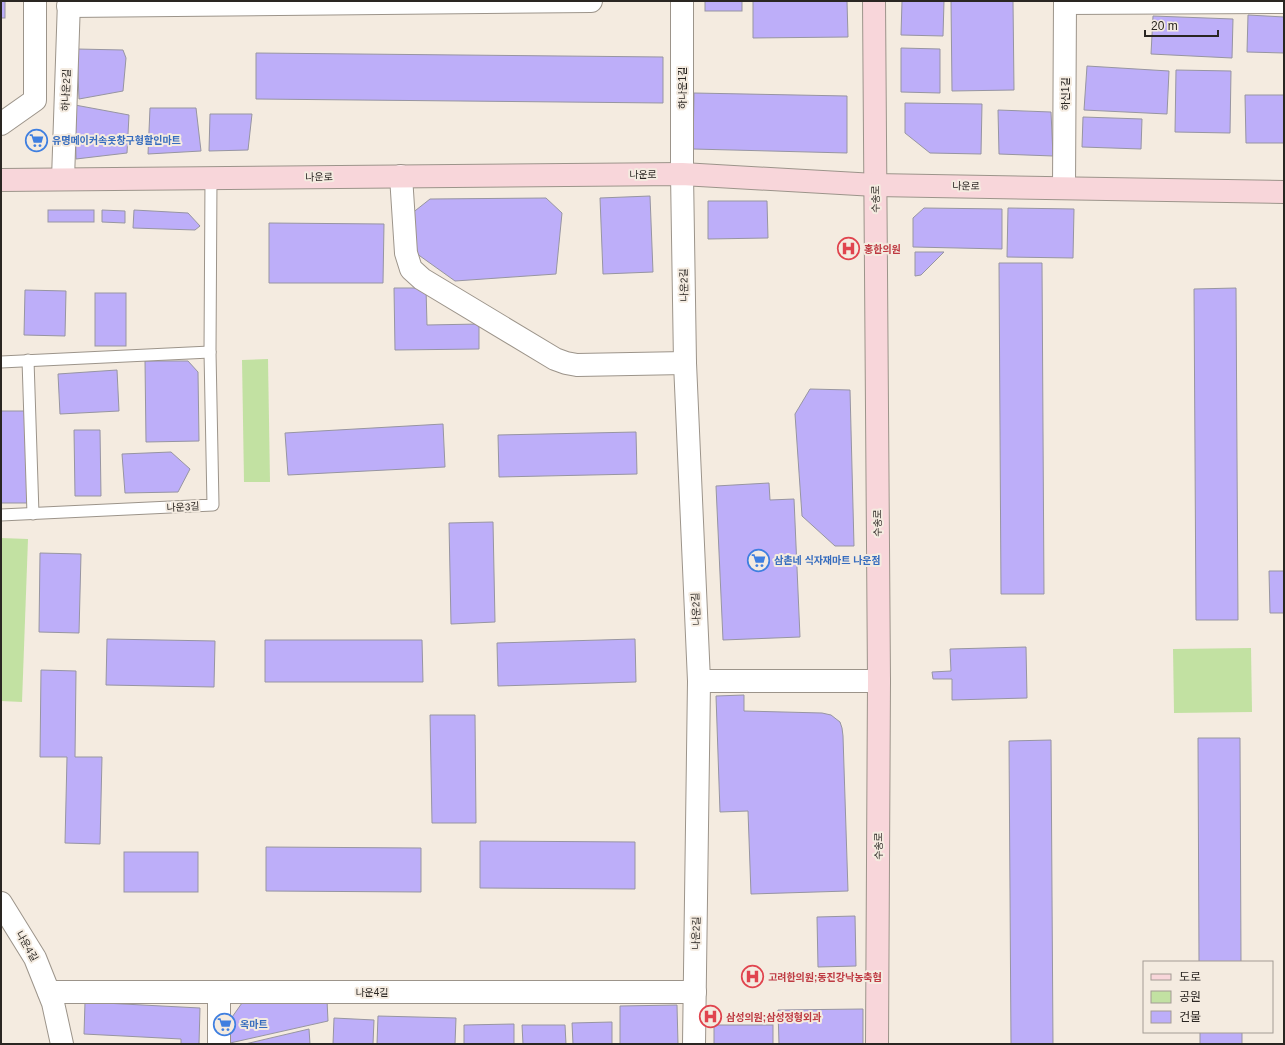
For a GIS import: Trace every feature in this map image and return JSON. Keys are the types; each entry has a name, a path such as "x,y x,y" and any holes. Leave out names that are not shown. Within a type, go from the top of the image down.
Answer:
{"street":[{"path":"1,124 35,100 35,1"},
{"path":"68,4 591,1"},
{"name":"하나운1길","path":"682,1 682,174"},
{"name":"수송로","path":"874,1 879,681 877,1044"},
{"path":"1065,2 1284,2"},
{"name":"하신1길","path":"1064,188 1065,2"},
{"name":"하나운2길","path":"63,179 68,4"},
{"name":"나운로","path":"1,180 682,174 875,185 1255,193 1284,192"},
{"name":"나운2길","path":"682,174 685,364 699,682 694,1044"},
{"path":"401,176 406,253 411,269 422,279 554,359 566,363 577,365 685,364"},
{"path":"699,682 879,681"},
{"name":"나운4길","path":"1,903 35,958 53,1003 62,1044"},
{"name":"나운4길","path":"48,992 695,992"},
{"path":"219,992 219,1044"}],"lane":[{"name":"나운3길","path":"1,515 213,505 210,352 211,178"},
{"path":"1,362 210,352"},
{"path":"28,360 32,514"}],"green space":[{"path":"268,359 270,482 244,482 242,360"},
{"path":"1,538 28,539 22,702 1,701"},
{"path":"1251,648 1252,712 1174,713 1173,649"}],"building":[{"path":"1,1 5,1 5,18 1,18"},
{"path":"705,1 742,1 742,11 705,11"},
{"path":"753,1 847,1 848,37 753,38"},
{"path":"902,1 944,1 943,36 901,35"},
{"path":"951,1 1013,1 1014,90 952,91"},
{"path":"1248,15 1284,17 1284,53 1247,52"},
{"path":"1153,16 1233,19 1232,58 1151,54"},
{"path":"901,48 940,49 940,93 901,92"},
{"path":"77,49 123,50 126,58 123,91 79,99"},
{"path":"256,53 663,57 663,103 256,99"},
{"path":"1087,66 1169,71 1167,114 1084,110"},
{"path":"1176,70 1231,71 1230,133 1175,132"},
{"path":"694,93 847,96 847,153 693,149"},
{"path":"1245,95 1284,95 1284,143 1246,143"},
{"path":"905,103 982,104 981,154 930,153 905,133"},
{"path":"75,105 129,115 127,153 76,159"},
{"path":"150,108 196,108 201,151 148,154"},
{"path":"998,110 1051,112 1053,156 999,154"},
{"path":"210,114 252,114 248,150 209,151"},
{"path":"1083,117 1142,119 1141,149 1082,147"},
{"path":"650,196 653,272 603,274 600,198"},
{"path":"546,198 562,213 556,274 455,281 413,251 411,214 430,199"},
{"path":"708,201 767,201 768,238 708,239"},
{"path":"924,208 1002,209 1002,249 913,247 913,218"},
{"path":"1008,208 1074,209 1073,258 1007,257"},
{"path":"48,210 94,210 94,222 48,222"},
{"path":"102,210 125,211 125,223 102,222"},
{"path":"134,210 188,213 200,226 195,230 133,228"},
{"path":"269,223 384,224 383,283 269,283"},
{"path":"915,252 944,252 921,275 915,276"},
{"path":"999,263 1042,263 1044,594 1001,594"},
{"path":"394,288 426,288 427,325 479,324 479,349 395,350"},
{"path":"1236,288 1238,620 1196,620 1194,289"},
{"path":"25,290 66,291 65,336 24,335"},
{"path":"95,293 126,293 126,346 95,346"},
{"path":"145,361 188,361 198,372 199,441 146,442"},
{"path":"117,370 119,411 60,414 58,374"},
{"path":"810,389 850,390 854,546 835,546 802,516 795,414"},
{"path":"1,411 27,411 27,503 1,503"},
{"path":"443,424 445,467 288,475 285,433"},
{"path":"74,430 100,430 101,496 75,496"},
{"path":"636,432 637,474 499,477 498,435"},
{"path":"171,452 190,469 178,492 125,493 122,454"},
{"name":"삼촌네 식자재마트 나운점","path":"769,483 770,500 794,499 800,637 723,640 716,486"},
{"path":"493,522 495,622 451,624 449,523"},
{"path":"40,553 81,554 79,633 39,632"},
{"path":"1269,571 1284,571 1284,613 1270,613"},
{"path":"107,639 215,641 214,687 106,685"},
{"path":"635,639 636,682 498,686 497,643"},
{"path":"265,640 422,640 423,682 265,682"},
{"path":"1026,647 1027,698 952,700 952,679 933,679 932,672 951,671 950,649"},
{"path":"41,670 76,671 75,757 102,757 100,844 65,843 67,757 40,757"},
{"path":"744,695 744,711 822,713 831,715 840,722 843,736 848,891 751,894 748,811 720,812 716,696"},
{"path":"430,715 475,715 476,823 432,823"},
{"path":"1198,738 1240,738 1241,961 1199,961"},
{"path":"1051,740 1053,1044 1011,1044 1009,741"},
{"path":"480,841 635,842 635,889 480,888"},
{"path":"266,847 421,848 421,892 266,891"},
{"path":"124,852 198,852 198,892 124,892"},
{"path":"855,916 856,966 818,967 817,917"},
{"path":"327,1000 328,1021 230,1043 230,1020 242,1003"},
{"path":"85,1002 200,1008 199,1044 181,1044 181,1039 84,1034"},
{"path":"677,1005 678,1044 620,1044 620,1006"},
{"path":"863,1009 863,1044 779,1044 778,1010"},
{"path":"378,1016 456,1018 455,1044 377,1044"},
{"path":"334,1018 374,1020 373,1044 333,1044"},
{"path":"612,1022 612,1044 573,1044 572,1023"},
{"path":"514,1024 514,1044 464,1044 464,1025"},
{"path":"522,1025 565,1025 566,1044 523,1044"},
{"path":"714,1025 773,1025 773,1044 714,1044"},
{"path":"309,1029 310,1044 245,1044"},
{"path":"1200,1033 1242,1033 1242,1044 1200,1044"}],"place":[{"name":"유명메이커속옷창구형할인마트","path":"37,140"},
{"name":"홍한의원","path":"849,249"},
{"name":"삼촌네 식자재마트 나운점","path":"758,560"},
{"name":"고려한의원;동진강낙농축협","path":"753,977"},
{"name":"삼성의원;삼성정형외과","path":"710,1017"},
{"name":"옥마트","path":"224,1024"}]}
